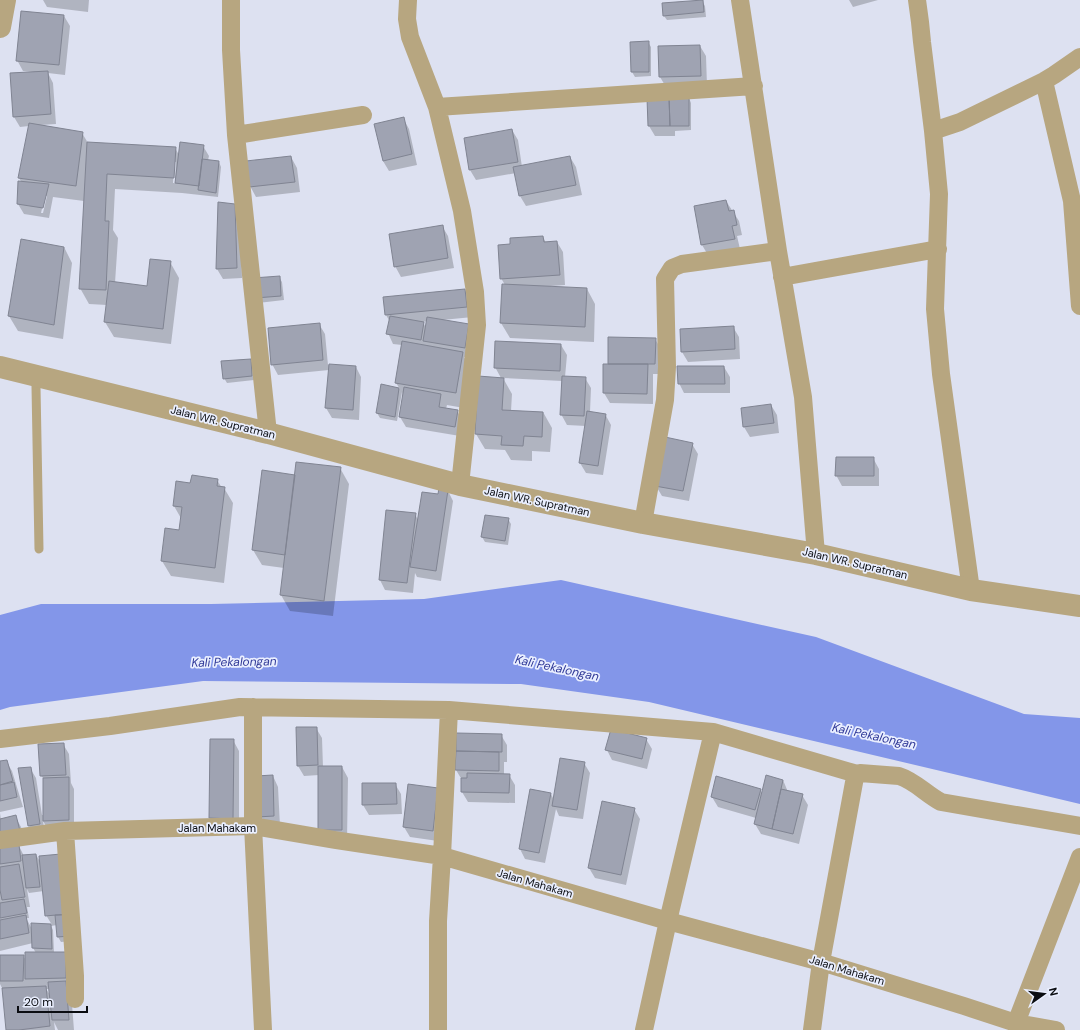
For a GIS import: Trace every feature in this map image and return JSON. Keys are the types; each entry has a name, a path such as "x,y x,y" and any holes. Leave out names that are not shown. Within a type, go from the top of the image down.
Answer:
{"street":[{"path":"0,27 5,0"},
{"path":"231,0 231,50 236,135 268,433"},
{"path":"408,0 407,19 410,37 437,107 462,211 475,292 477,326 460,485"},
{"path":"740,0 782,277 804,397 816,554"},
{"path":"917,0 939,194 935,309 941,374 971,590"},
{"path":"933,131 960,122 1054,75 1080,57"},
{"path":"1044,80 1072,201 1080,306"},
{"path":"437,107 754,86"},
{"path":"236,135 363,115"},
{"path":"782,277 938,249"},
{"path":"643,523 665,400 667,367 665,279 672,268 682,264 778,251"},
{"name":"Jalan WR. Supratman","path":"0,367 268,433 460,485 643,523 816,554 971,590 1080,606"},
{"path":"0,739 110,726 240,707 448,710 713,732 857,774 860,773 905,778 910,780 932,797 942,802 1080,826"},
{"path":"253,707 253,826 263,1030"},
{"path":"438,1030 438,921 448,710"},
{"path":"644,1030 668,921 713,732"},
{"path":"812,1030 820,962 853,784 857,774"},
{"name":"Jalan Mahakam","path":"0,840 65,831 253,826 442,856 668,921 820,962 1016,1024 1056,1030"},
{"path":"65,831 75,976 74,999"},
{"path":"1016,1024 1080,857"}],"lane":[{"path":"38,377 36,387 39,549"}],"water":[{"name":"Kali Pekalongan","path":"561,580 816,637 1024,714 1080,718 1080,804 649,702 521,684 203,681 10,707 0,710 0,615 41,604 211,604 424,599"}],"building":[{"path":"703,0 704,12 663,16 662,3"},
{"path":"21,11 64,15 59,65 16,61"},
{"path":"649,41 649,72 631,72 630,42"},
{"path":"700,45 701,76 659,77 658,46"},
{"path":"48,71 51,114 13,117 10,73"},
{"path":"669,97 670,126 648,126 647,98"},
{"path":"669,97 689,97 689,126 670,126"},
{"path":"404,117 412,154 383,161 374,124"},
{"path":"29,123 83,132 76,186 18,178"},
{"path":"512,129 518,162 469,170 464,138"},
{"path":"87,142 176,147 174,178 107,174 105,221 109,221 106,290 79,289"},
{"path":"180,142 204,145 199,186 175,183"},
{"path":"291,156 295,182 249,187 246,161"},
{"path":"570,156 576,185 519,196 513,167"},
{"path":"202,159 219,161 216,193 198,190"},
{"path":"18,181 49,184 43,208 17,204"},
{"path":"726,200 729,211 734,210 737,225 732,226 735,239 701,245 694,206"},
{"path":"218,202 235,204 237,268 216,269"},
{"path":"443,225 448,258 394,267 389,234"},
{"path":"543,236 544,242 557,241 560,275 500,279 498,245 510,244 510,238"},
{"path":"21,239 64,247 54,325 8,316"},
{"path":"150,259 171,261 163,329 104,322 109,281 147,286"},
{"path":"280,276 281,296 255,298 253,278"},
{"path":"502,284 587,288 585,327 500,323"},
{"path":"465,289 467,307 385,315 383,297"},
{"path":"390,316 424,322 421,340 386,334"},
{"path":"427,317 469,324 465,348 423,341"},
{"path":"320,323 323,360 271,365 268,328"},
{"path":"734,326 735,349 681,352 680,329"},
{"path":"608,337 656,338 655,364 608,364"},
{"path":"402,341 463,352 456,393 395,383"},
{"path":"495,341 561,344 560,371 494,368"},
{"path":"251,359 252,376 223,379 221,361"},
{"path":"329,364 356,366 353,410 325,408"},
{"path":"603,364 648,364 647,394 603,393"},
{"path":"677,366 724,366 725,384 678,384"},
{"path":"478,376 504,378 502,410 543,412 542,437 524,436 523,446 501,445 502,436 475,434"},
{"path":"562,376 586,377 584,416 560,415"},
{"path":"381,384 399,388 395,417 376,413"},
{"path":"404,387 441,394 439,407 458,410 455,427 399,417"},
{"path":"771,404 774,423 743,427 741,408"},
{"path":"587,411 606,414 598,466 579,463"},
{"path":"665,437 693,443 683,491 655,486"},
{"path":"836,457 874,457 874,476 835,476"},
{"path":"296,462 341,467 324,601 280,595"},
{"path":"262,470 295,475 285,555 252,550"},
{"path":"192,475 218,479 217,486 225,487 215,568 161,561 165,528 179,530 182,507 173,506 176,481 190,483"},
{"path":"439,488 448,490 436,571 410,567 422,492 438,494"},
{"path":"386,510 416,513 407,583 379,580"},
{"path":"485,515 509,518 505,541 481,537"},
{"path":"296,727 317,727 318,765 297,766"},
{"path":"611,729 647,738 642,759 605,750"},
{"path":"456,733 502,734 502,752 456,751"},
{"path":"210,739 234,739 233,819 209,818"},
{"path":"64,743 66,775 40,776 38,744"},
{"path":"456,751 499,752 499,771 455,770"},
{"path":"560,758 585,762 577,810 552,806"},
{"path":"7,760 13,781 0,785 0,761"},
{"path":"318,766 342,766 342,830 318,830"},
{"path":"31,767 40,824 28,826 18,768"},
{"path":"467,773 510,774 509,793 461,792 461,778 467,778"},
{"path":"273,775 274,816 257,817 256,776"},
{"path":"766,775 783,780 772,829 754,824"},
{"path":"716,776 761,789 755,810 711,797"},
{"path":"69,777 69,820 43,821 43,778"},
{"path":"14,782 17,797 0,801 0,785"},
{"path":"362,783 396,783 397,804 362,805"},
{"path":"408,784 438,788 433,831 403,827"},
{"path":"530,789 551,793 539,853 519,849"},
{"path":"781,789 803,794 793,834 772,829"},
{"path":"602,801 635,808 621,875 588,868"},
{"path":"16,815 20,831 0,835 0,819"},
{"path":"19,845 21,861 0,864 0,848"},
{"path":"36,854 40,887 26,888 22,855"},
{"path":"61,854 67,914 45,916 39,856"},
{"path":"19,864 25,897 2,900 0,890 0,867"},
{"path":"24,899 27,913 0,918 0,903"},
{"path":"26,915 29,933 0,939 0,920"},
{"path":"55,915 68,915 71,936 57,937"},
{"path":"31,923 51,924 52,949 32,948"},
{"path":"25,952 66,952 66,978 25,979"},
{"path":"0,955 24,955 23,981 0,981"},
{"path":"66,981 69,1020 52,1020 48,982"},
{"path":"46,986 50,1026 6,1030 2,988"}]}
